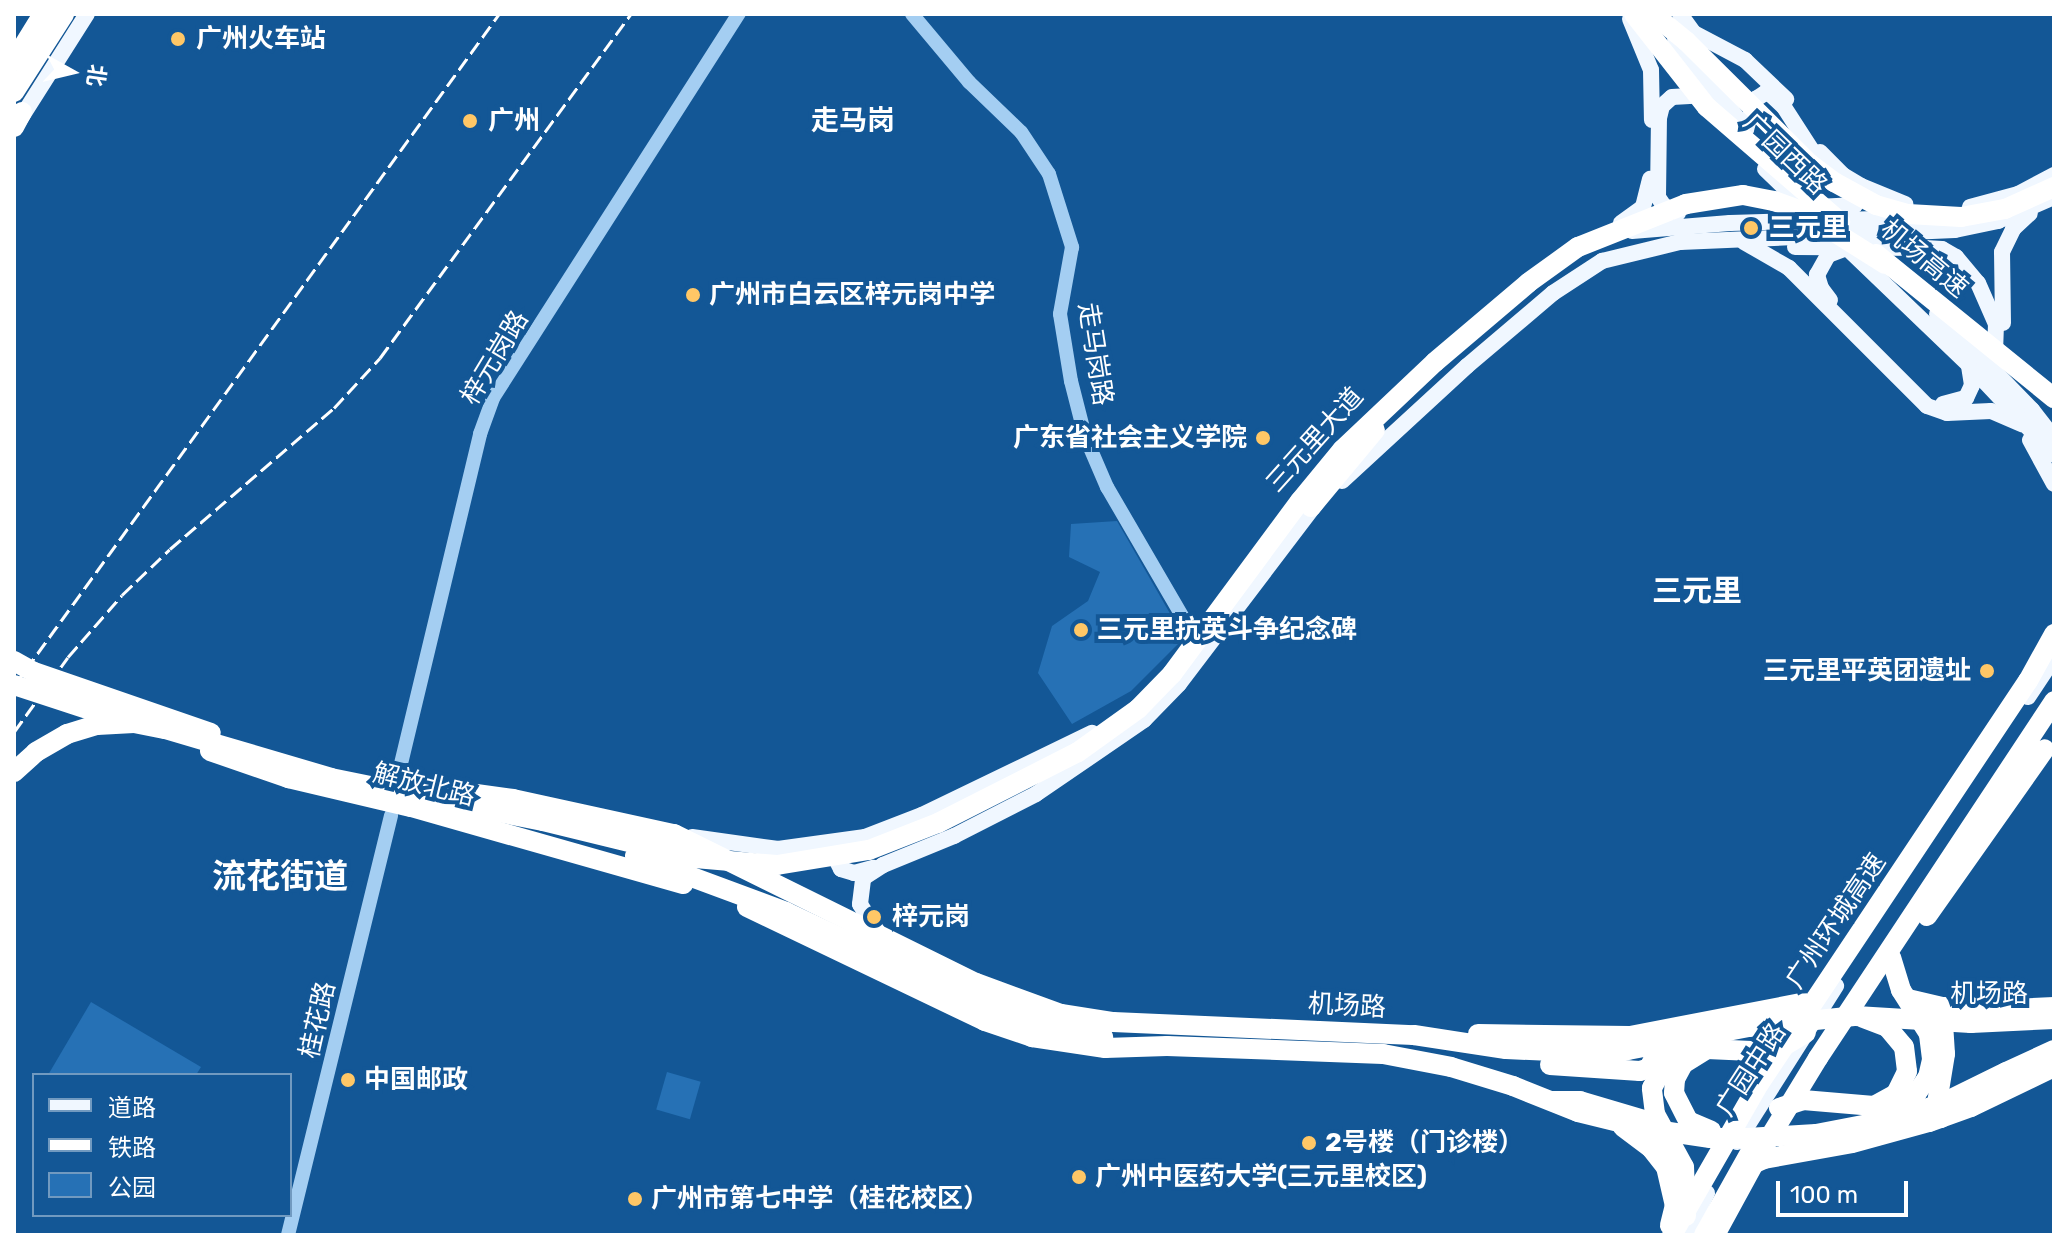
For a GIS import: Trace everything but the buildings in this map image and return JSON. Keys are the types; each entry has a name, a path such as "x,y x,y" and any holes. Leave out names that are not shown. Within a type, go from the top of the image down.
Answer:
{"highway":[{"path":"14,61 43,14"},
{"path":"14,92 64,14"},
{"name":"机场高速","path":"1630,14 1694,94 1732,132 1885,264 2054,399"},
{"path":"1655,14 1822,174 1876,205 1908,214 1961,217 2005,209 2054,187"},
{"path":"1671,14 1723,79"},
{"path":"14,772 36,752 67,734 97,725 134,723 180,733 331,778 454,802 695,858 745,864 798,864 880,847 938,823 1078,752 1138,709 1182,661 1313,484 1389,402 1551,265 1590,240 1661,212 1708,198 1743,195 1765,198 1814,218 1885,264"},
{"path":"1311,507 1386,418 1560,269 1604,240 1661,212"},
{"path":"1937,304 1985,354 2054,411"},
{"path":"2028,681 2054,634"},
{"name":"广州环城高速","path":"1673,1234 1759,1084 2054,643"},
{"name":"解放北路","path":"14,661 21,679 268,772 411,807 670,879 735,902 805,933"},
{"name":"解放北路","path":"21,679 291,759 374,779 513,799 674,834"},
{"path":"1715,1235 1782,1114 1855,1008 2054,698"},
{"path":"1855,1008 1940,900 2041,743"},
{"path":"454,802 637,857 741,894 836,934 969,998 1057,1027 1167,1046"},
{"path":"670,879 679,873 683,855 674,834"},
{"path":"674,834 892,943"},
{"path":"805,933 801,924 805,913 820,908"},
{"name":"机场路","path":"805,933 1017,1033 1076,1046 1121,1049 1167,1046 1293,1057 1383,1054 1451,1067 1616,1122 1697,1137 1816,1134 1870,1115 1926,1110 2054,1050"},
{"name":"机场路","path":"892,943 976,983 1045,1009 1099,1021 1180,1024 1219,1014 1241,1013 1312,1020 1348,1032 1414,1035 1506,1049 1573,1052 1628,1050 1855,1008 1971,1023 2054,1019"},
{"path":"1777,1109 1803,1100 1870,1115 1899,1110 1920,1089 1931,1065 1929,1034 1897,979 1891,957"},
{"path":"1908,999 1942,1007 1992,1010 2054,1007"},
{"path":"1414,1035 1609,1037 1649,1034 1806,1002"},
{"path":"1941,1118 1937,1103 1945,1054 1942,1007"},
{"path":"1855,1008 1893,1032 1907,1057 1907,1071 1901,1087 1870,1115"},
{"path":"1673,1234 1687,1202 1684,1167 1653,1104 1653,1082 1669,1056 1693,1042 1730,1030"},
{"path":"1747,1138 1692,1125 1677,1103 1675,1079 1683,1064 1707,1049 1774,1052 1806,1033"},
{"path":"1383,1054 1446,1051 1524,1062 1640,1071 1649,1068 1655,1060 1656,1049 1649,1034"},
{"path":"1121,1049 1163,1059 1293,1057 1409,1069 1513,1097 1580,1101 1638,1116 1661,1142 1670,1174 1668,1210 1673,1234"},
{"path":"1732,1181 1749,1165 1764,1159 1872,1138 1941,1118 2054,1067"},
{"name":"广园中路","path":"1704,1235 1732,1181 1777,1109"},
{"path":"1616,1122 1651,1148 1666,1167 1675,1205 1673,1234"}],"main road":[{"path":"16,123 87,14"},
{"path":"1589,237 1636,215 1649,191 1651,70 1630,14"},
{"name":"广园西路","path":"1655,14 1741,135 1974,360 2027,417 2054,455"},
{"path":"1680,14 1728,82 1741,135"},
{"path":"14,79 48,26 55,21 67,20 73,27 73,34"},
{"path":"1694,33 1731,51 1773,85 1788,102 1823,156 1843,175 1895,201 1947,213"},
{"path":"1694,94 1672,97 1660,111 1658,197 1672,211 1730,223 1769,209 1851,207 1859,200 1855,190 1815,158 1775,97 1765,93 1756,99 1741,135"},
{"name":"广园西路","path":"1694,94 1965,341 1974,360"},
{"name":"三元里大道","path":"674,834 778,849 854,840 905,823 1087,736 1141,696 1193,635 1297,492 1347,435 1513,289 1564,250 1589,237 1730,223 1876,222 1947,213 2018,194 2054,175"},
{"name":"三元里大道","path":"854,840 838,850 841,869 854,873 883,865 954,836 1023,802 1133,729 1170,695 1311,507 1461,372 1587,268 1617,255 1657,246 1918,233 1988,224 2034,208 2054,197"},
{"path":"2034,208 2013,229 2002,252 2004,340 2014,366 2054,399"},
{"path":"1902,247 1988,224"},
{"path":"1742,241 1787,247 1849,247 1902,247 1942,249 1965,264 1985,296 1996,324 1995,349 1987,356 1974,360 1966,398 1945,405 1931,399 1826,296 1818,282 1819,269 1828,255 1849,247"},
{"path":"1742,241 1766,251 1789,268 1927,406 1947,413 1991,411 2054,422"},
{"path":"2027,417 2054,484"},
{"name":"广园西路","path":"2027,417 2054,438"},
{"path":"1806,1002 1926,827 2054,627"},
{"name":"广园中路","path":"1673,1234 1726,1159 1846,971 2053,661"},
{"name":"广园中路","path":"1777,1109 1997,776 2041,743 2054,698"},
{"path":"1891,957 2041,743 2054,715"},
{"path":"1970,760 1992,752"},
{"path":"411,807 491,815 704,866 750,871 830,865 873,855 922,838 1081,762"},
{"path":"1995,805 1997,776"},
{"path":"1924,853 1926,827"},
{"path":"1939,862 1966,849"},
{"path":"883,865 863,878 860,904 872,926 892,943"},
{"path":"1806,1002 1846,971 1849,940 1883,915"},
{"path":"1891,957 1900,920"},
{"path":"1722,1235 1764,1159"}],"street":[{"name":"梓元岗路","path":"399,772 480,434 493,398 739,14"},
{"name":"走马岗路","path":"912,14 969,82 1021,132 1049,174 1072,247 1060,314 1071,381 1085,436 1107,487 1193,635"},
{"name":"桂花路","path":"288,1235 391,815"}],"green space":[{"path":"1117,521 1184,638 1131,691 1072,724 1038,673 1052,626 1088,601 1100,572 1069,557 1071,524"},
{"path":"91,1002 201,1067 197,1073 49,1073"},
{"path":"667,1072 701,1082 690,1119 656,1109"}],"railway":[{"path":"14,686 499,14"},
{"path":"14,732 68,657 122,595 170,549 334,408 380,358 631,14"}],"place":[{"name":"广州火车站","path":"178,39"},
{"name":"广州","path":"470,121"},
{"name":"三元里","path":"1751,228"},
{"name":"广州市白云区梓元岗中学","path":"693,295"},
{"name":"广东省社会主义学院","path":"1263,438"},
{"name":"三元里抗英斗争纪念碑","path":"1081,630"},
{"name":"三元里平英团遗址","path":"1987,671"},
{"name":"梓元岗","path":"874,917"},
{"name":"中国邮政","path":"348,1080"},
{"name":"2号楼（门诊楼）","path":"1309,1143"},
{"name":"广州中医药大学(三元里校区)","path":"1079,1177"},
{"name":"广州市第七中学（桂花校区）","path":"635,1199"}],"district":[{"name":"走马岗","path":"853,121"},
{"name":"三元里","path":"1697,591"},
{"name":"流花街道","path":"280,877"}]}
